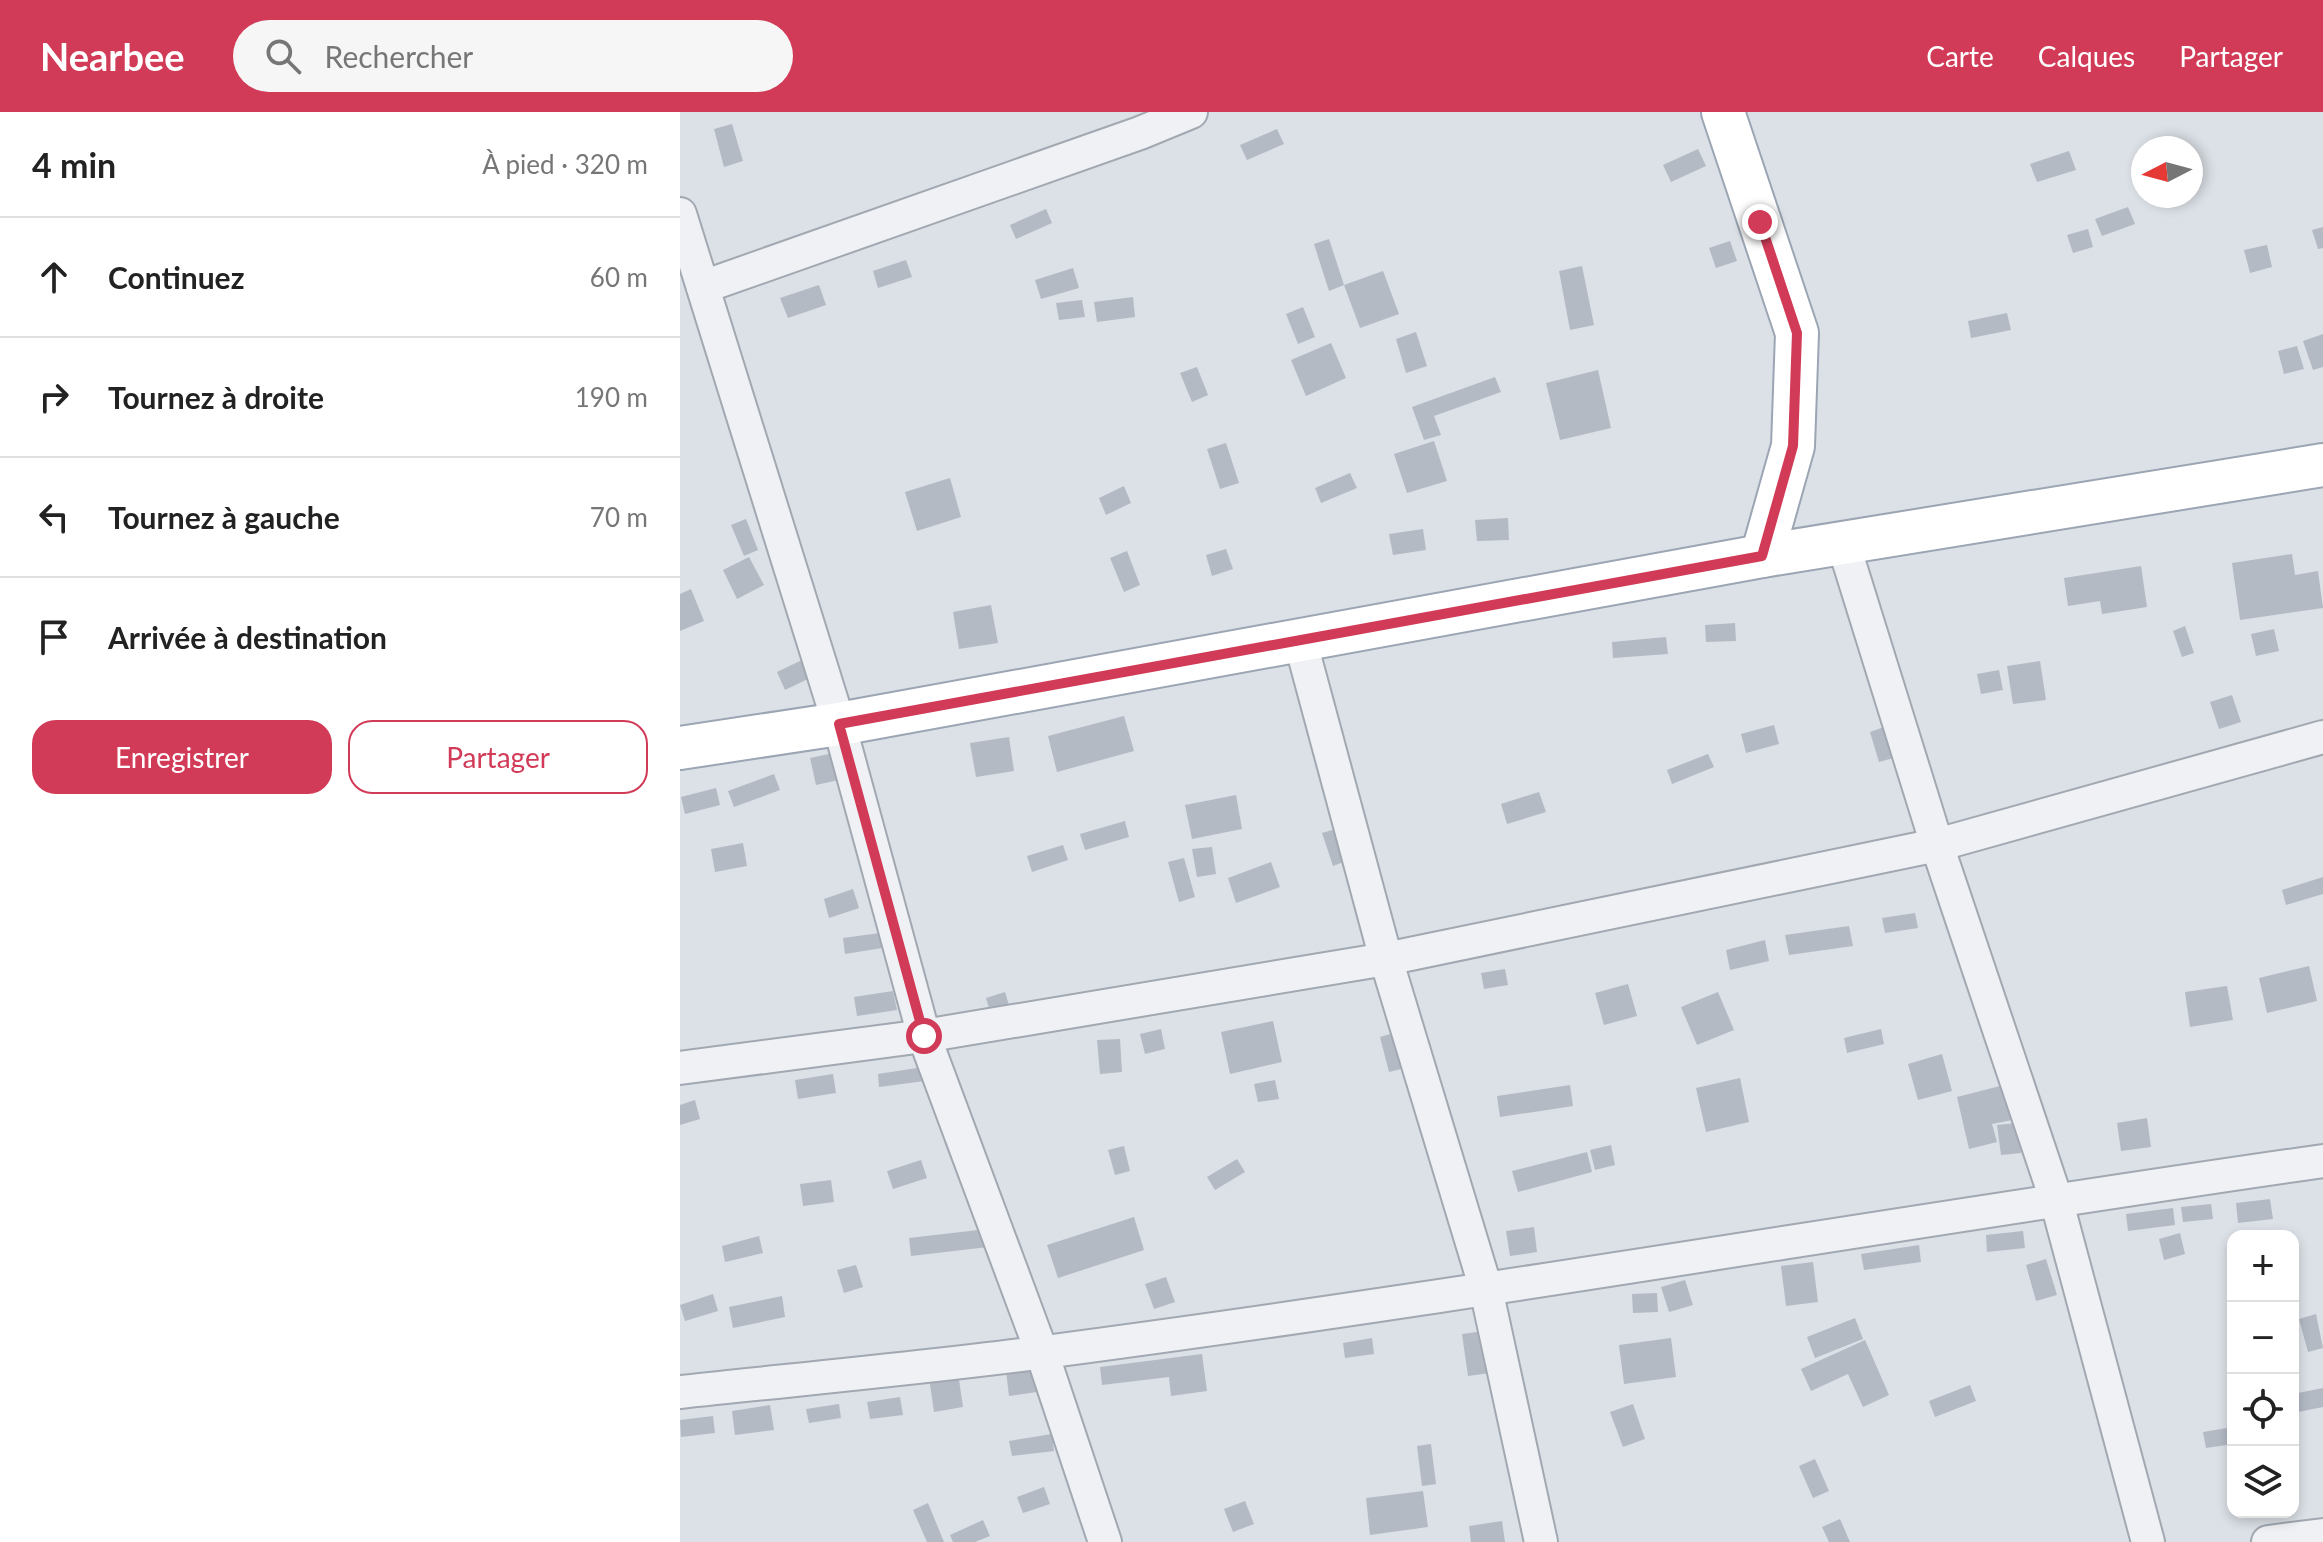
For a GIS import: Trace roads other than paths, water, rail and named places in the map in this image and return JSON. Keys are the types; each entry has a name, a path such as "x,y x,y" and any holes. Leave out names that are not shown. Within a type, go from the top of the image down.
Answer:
{"main road":[{"path":"1723,112 1797,333 1793,446 1762,556"},
{"path":"680,748 839,724 1762,556 2323,465"}],"street":[{"path":"703,287 1140,133 1191,112"},
{"path":"680,214 839,724 924,1036 1042,1353 1105,1542"},
{"path":"1843,543 1937,845 2056,1199 2148,1542"},
{"path":"1300,640 1386,959 1486,1289 1541,1542"},
{"path":"680,1068 924,1036 1386,959 1937,845 2323,737"},
{"path":"680,1392 1042,1353 1486,1289 2056,1199 2323,1161"},
{"path":"2268,1542 2323,1535"}]}
